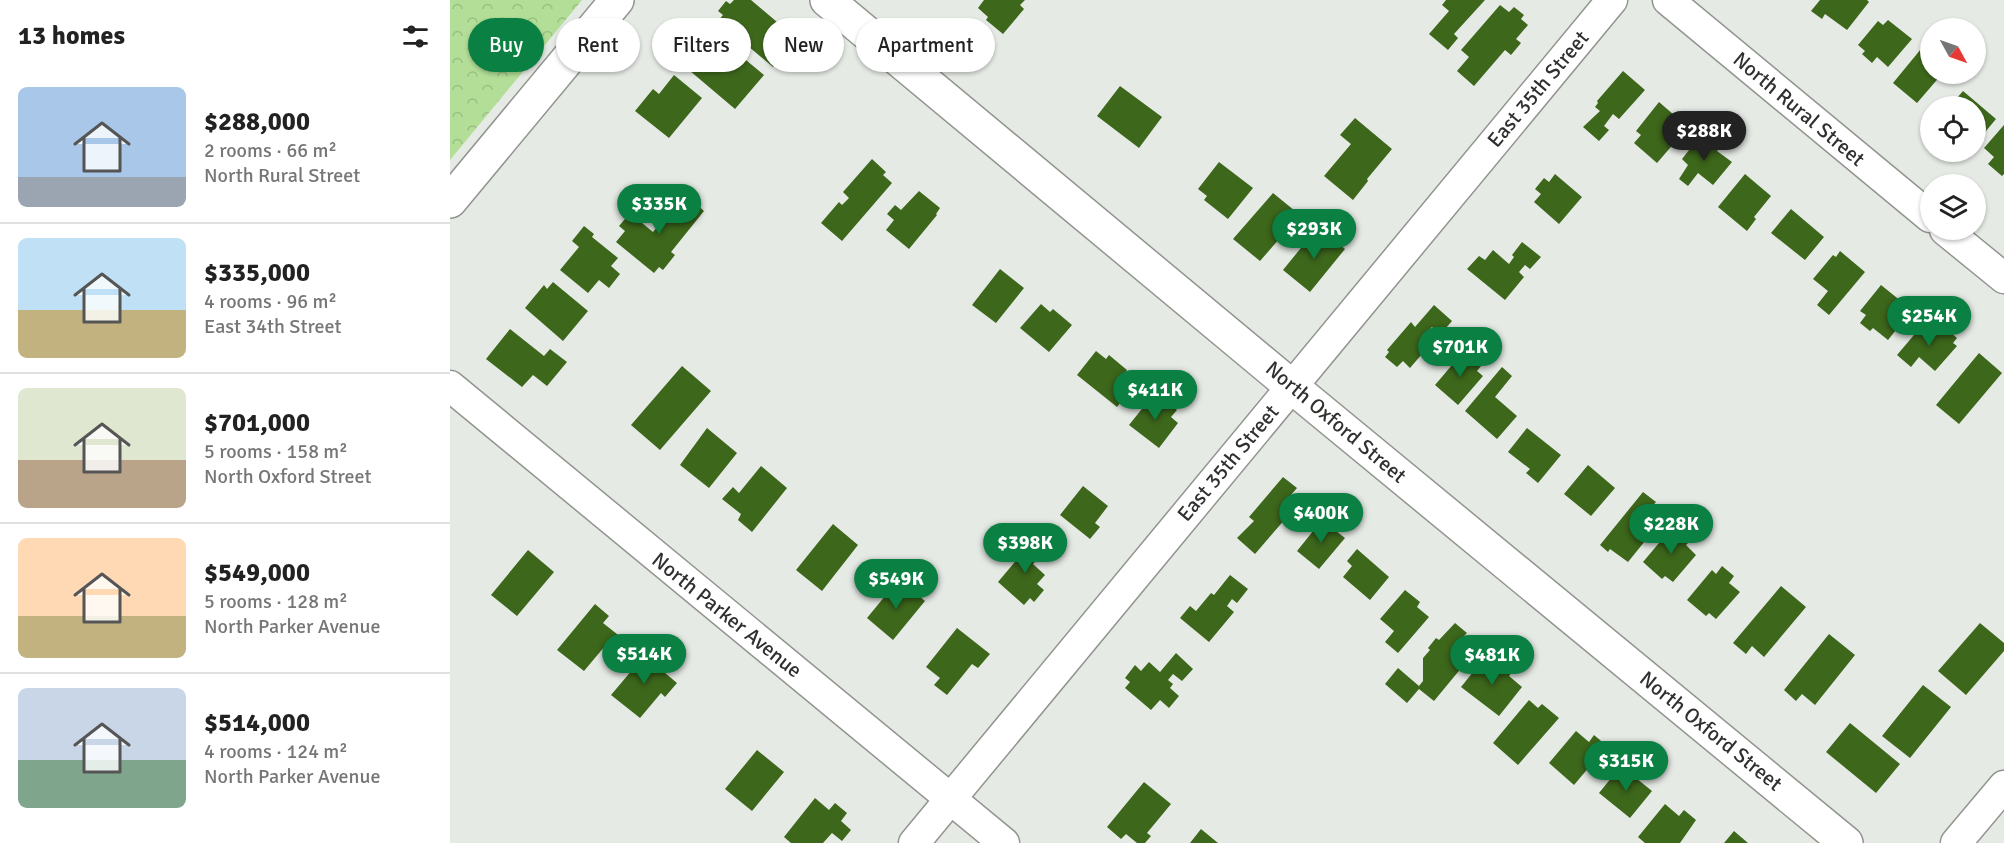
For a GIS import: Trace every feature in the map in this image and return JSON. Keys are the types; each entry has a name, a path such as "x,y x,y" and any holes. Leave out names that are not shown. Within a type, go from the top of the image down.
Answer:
{"street":[{"path":"450,201 617,0"},
{"name":"North Oxford Street","path":"827,0 1846,843"},
{"name":"East 35th Street","path":"914,843 1612,0"},
{"name":"North Rural Street","path":"1668,0 1920,209"},
{"path":"1957,240 2004,278"},
{"name":"North Parker Avenue","path":"450,386 1004,843"},
{"path":"1956,843 2004,786"}],"green space":[{"path":"450,0 582,0 567,18 556,18 556,32 544,46 544,18 468,18 468,72 523,72 450,160"}],"building":[{"path":"734,0 751,0 772,18 763,18 763,59 751,49 751,18 720,18 723,15 718,11 726,1 730,4"},
{"path":"984,0 1025,0 1020,5 1024,9 1003,34 995,27 995,18 987,18 978,8"},
{"path":"1446,0 1485,0 1454,34 1458,38 1448,50 1429,34 1449,11 1442,5"},
{"path":"1820,0 1867,0 1869,2 1847,30 1825,14 1822,19 1811,11"},
{"path":"1500,5 1509,12 1514,7 1524,15 1521,19 1528,25 1516,39 1521,43 1511,55 1505,50 1474,86 1457,71 1469,57 1461,50"},
{"path":"1888,20 1912,39 1888,67 1877,57 1872,63 1862,54 1865,51 1858,45 1878,21 1883,25"},
{"path":"1920,50 1920,84 1933,84 1923,96 1920,96 1917,103 1893,83"},
{"path":"751,64 764,75 735,109 691,72 751,72"},
{"path":"1623,71 1645,90 1619,119 1613,114 1604,126 1609,130 1599,141 1583,127 1600,111 1595,107 1597,101"},
{"path":"674,75 702,98 669,138 635,111 653,89 659,94"},
{"path":"1120,86 1162,117 1139,148 1097,116"},
{"path":"1963,91 1969,96 1959,96"},
{"path":"1659,102 1688,127 1657,163 1634,143 1641,135 1636,131"},
{"path":"1986,111 1996,119 1986,131"},
{"path":"1355,118 1392,149 1353,200 1324,176 1351,144 1340,135"},
{"path":"2004,125 2004,174 2002,176 1988,164 1994,157 1986,150 1986,146"},
{"path":"1700,136 1712,146 1715,142 1720,147 1717,151 1732,162 1713,185 1698,173 1688,186 1679,179 1688,165 1682,159"},
{"path":"872,159 886,172 883,175 892,183 842,241 821,223 839,202 842,205 849,198 843,192"},
{"path":"1219,162 1253,188 1228,219 1204,200 1207,196 1198,189"},
{"path":"1555,174 1582,197 1559,224 1534,202 1541,194 1535,189 1544,178 1549,182"},
{"path":"1745,174 1771,196 1754,217 1756,219 1747,231 1718,207"},
{"path":"919,191 940,208 937,215 909,249 886,230 894,220 887,214 895,205 901,210"},
{"path":"1273,193 1300,215 1260,261 1233,239"},
{"path":"685,194 704,211 671,252 675,255 663,270 659,267 654,273 616,242 625,231 619,226 630,213 653,232"},
{"path":"1791,209 1824,237 1805,260 1771,233"},
{"path":"584,226 594,234 592,237 618,258 611,266 620,274 609,288 599,280 588,293 560,270 579,247 572,241"},
{"path":"1318,227 1345,249 1310,292 1283,270"},
{"path":"1522,242 1541,257 1530,269 1525,265 1519,272 1524,277 1505,300 1467,269 1479,256 1485,260 1493,250 1509,264 1514,257 1512,255"},
{"path":"1840,251 1865,272 1829,315 1817,305 1828,291 1813,279 1833,255 1836,257"},
{"path":"1000,269 1024,288 996,323 972,305"},
{"path":"553,282 588,311 563,341 525,308 544,285 547,289"},
{"path":"1881,285 1912,310 1888,340 1873,328 1870,331 1860,323 1866,315 1860,311"},
{"path":"1041,304 1050,312 1053,309 1072,325 1049,352 1020,328"},
{"path":"1434,305 1452,321 1440,335 1432,327 1426,333 1434,340 1410,368 1403,361 1397,367 1385,357 1389,352 1387,350 1411,322 1415,327"},
{"path":"1925,322 1936,332 1942,325 1957,338 1953,343 1957,346 1935,371 1919,357 1911,367 1897,355"},
{"path":"510,329 544,356 550,349 567,362 547,386 533,375 522,387 486,359"},
{"path":"1096,351 1106,359 1109,355 1127,370 1124,374 1135,384 1117,407 1077,375"},
{"path":"1464,351 1481,366 1477,371 1483,376 1458,405 1435,385"},
{"path":"1979,353 2002,373 1959,424 1936,405"},
{"path":"682,366 711,391 660,450 631,425"},
{"path":"1502,367 1512,376 1495,397 1517,416 1497,439 1465,411"},
{"path":"1153,395 1177,410 1171,417 1178,423 1159,448 1129,425"},
{"path":"707,428 737,453 709,488 680,465"},
{"path":"1527,428 1561,455 1538,483 1526,473 1530,469 1508,452"},
{"path":"1588,465 1615,488 1591,516 1564,494"},
{"path":"761,466 787,488 752,532 738,520 741,514 722,499 733,487 739,493"},
{"path":"1283,477 1297,488 1291,495 1299,503 1255,554 1237,538 1254,521 1249,517"},
{"path":"1083,486 1108,506 1095,523 1100,527 1090,539 1060,515"},
{"path":"1643,492 1656,502 1645,514 1647,516 1655,506 1663,512 1655,522 1658,525 1628,562 1610,549 1608,552 1600,545"},
{"path":"1322,520 1345,538 1319,569 1297,551"},
{"path":"833,524 858,545 822,591 796,570"},
{"path":"1675,524 1692,539 1686,545 1696,555 1673,582 1665,576 1662,579 1643,562"},
{"path":"1031,534 1047,548 1033,564 1045,575 1037,584 1044,590 1034,602 1030,598 1024,605 998,582 1020,556 1025,561 1031,554 1022,546"},
{"path":"1357,549 1389,577 1370,600 1343,577 1352,566 1347,561"},
{"path":"528,550 554,572 517,616 491,595"},
{"path":"1722,566 1734,576 1729,583 1740,592 1716,619 1709,613 1706,616 1687,600 1712,570 1716,574"},
{"path":"1230,575 1248,589 1237,603 1232,599 1227,606 1234,612 1209,642 1180,618 1190,606 1196,611 1211,593 1214,595"},
{"path":"899,579 925,601 893,640 867,618"},
{"path":"1781,586 1806,607 1764,657 1752,646 1746,654 1733,643"},
{"path":"1405,590 1420,602 1417,607 1429,617 1398,653 1385,642 1394,631 1380,619"},
{"path":"595,604 609,616 603,623 622,638 611,651 605,646 584,671 557,650"},
{"path":"1455,623 1467,633 1463,637 1477,649 1434,701 1419,689 1407,703 1385,684 1398,668 1419,686 1423,681 1423,658 1430,650 1428,648 1436,638 1439,640"},
{"path":"1980,623 2004,643 2004,651 1966,695 1938,671"},
{"path":"957,628 990,654 978,668 972,664 947,695 934,685 940,678 926,667"},
{"path":"1829,634 1855,655 1815,705 1802,694 1796,701 1784,690"},
{"path":"649,650 663,661 658,667 677,683 665,697 661,693 640,718 611,695"},
{"path":"1176,653 1193,669 1182,681 1173,674 1168,680 1173,684 1170,688 1179,696 1169,708 1160,700 1151,710 1125,688 1130,682 1125,678 1135,665 1141,671 1149,662 1160,672"},
{"path":"1486,656 1503,671 1506,667 1512,672 1509,676 1522,687 1499,716 1461,687"},
{"path":"1923,685 1951,707 1910,758 1882,736"},
{"path":"1529,700 1538,708 1542,704 1559,718 1518,765 1493,743"},
{"path":"1850,723 1900,764 1876,793 1826,752"},
{"path":"1576,731 1589,742 1594,735 1607,746 1574,785 1549,763"},
{"path":"757,750 784,772 752,811 725,789"},
{"path":"1621,766 1652,791 1630,818 1599,793"},
{"path":"1144,782 1171,804 1147,833 1151,836 1145,843 1137,843 1126,834 1121,839 1107,827"},
{"path":"815,798 829,810 835,803 847,813 841,821 851,830 842,841 832,833 823,843 791,843 784,837"},
{"path":"1665,804 1679,816 1684,810 1696,820 1680,843 1645,843 1638,837"},
{"path":"1201,829 1218,843 1190,843"},
{"path":"1734,831 1748,843 1724,843"}]}
